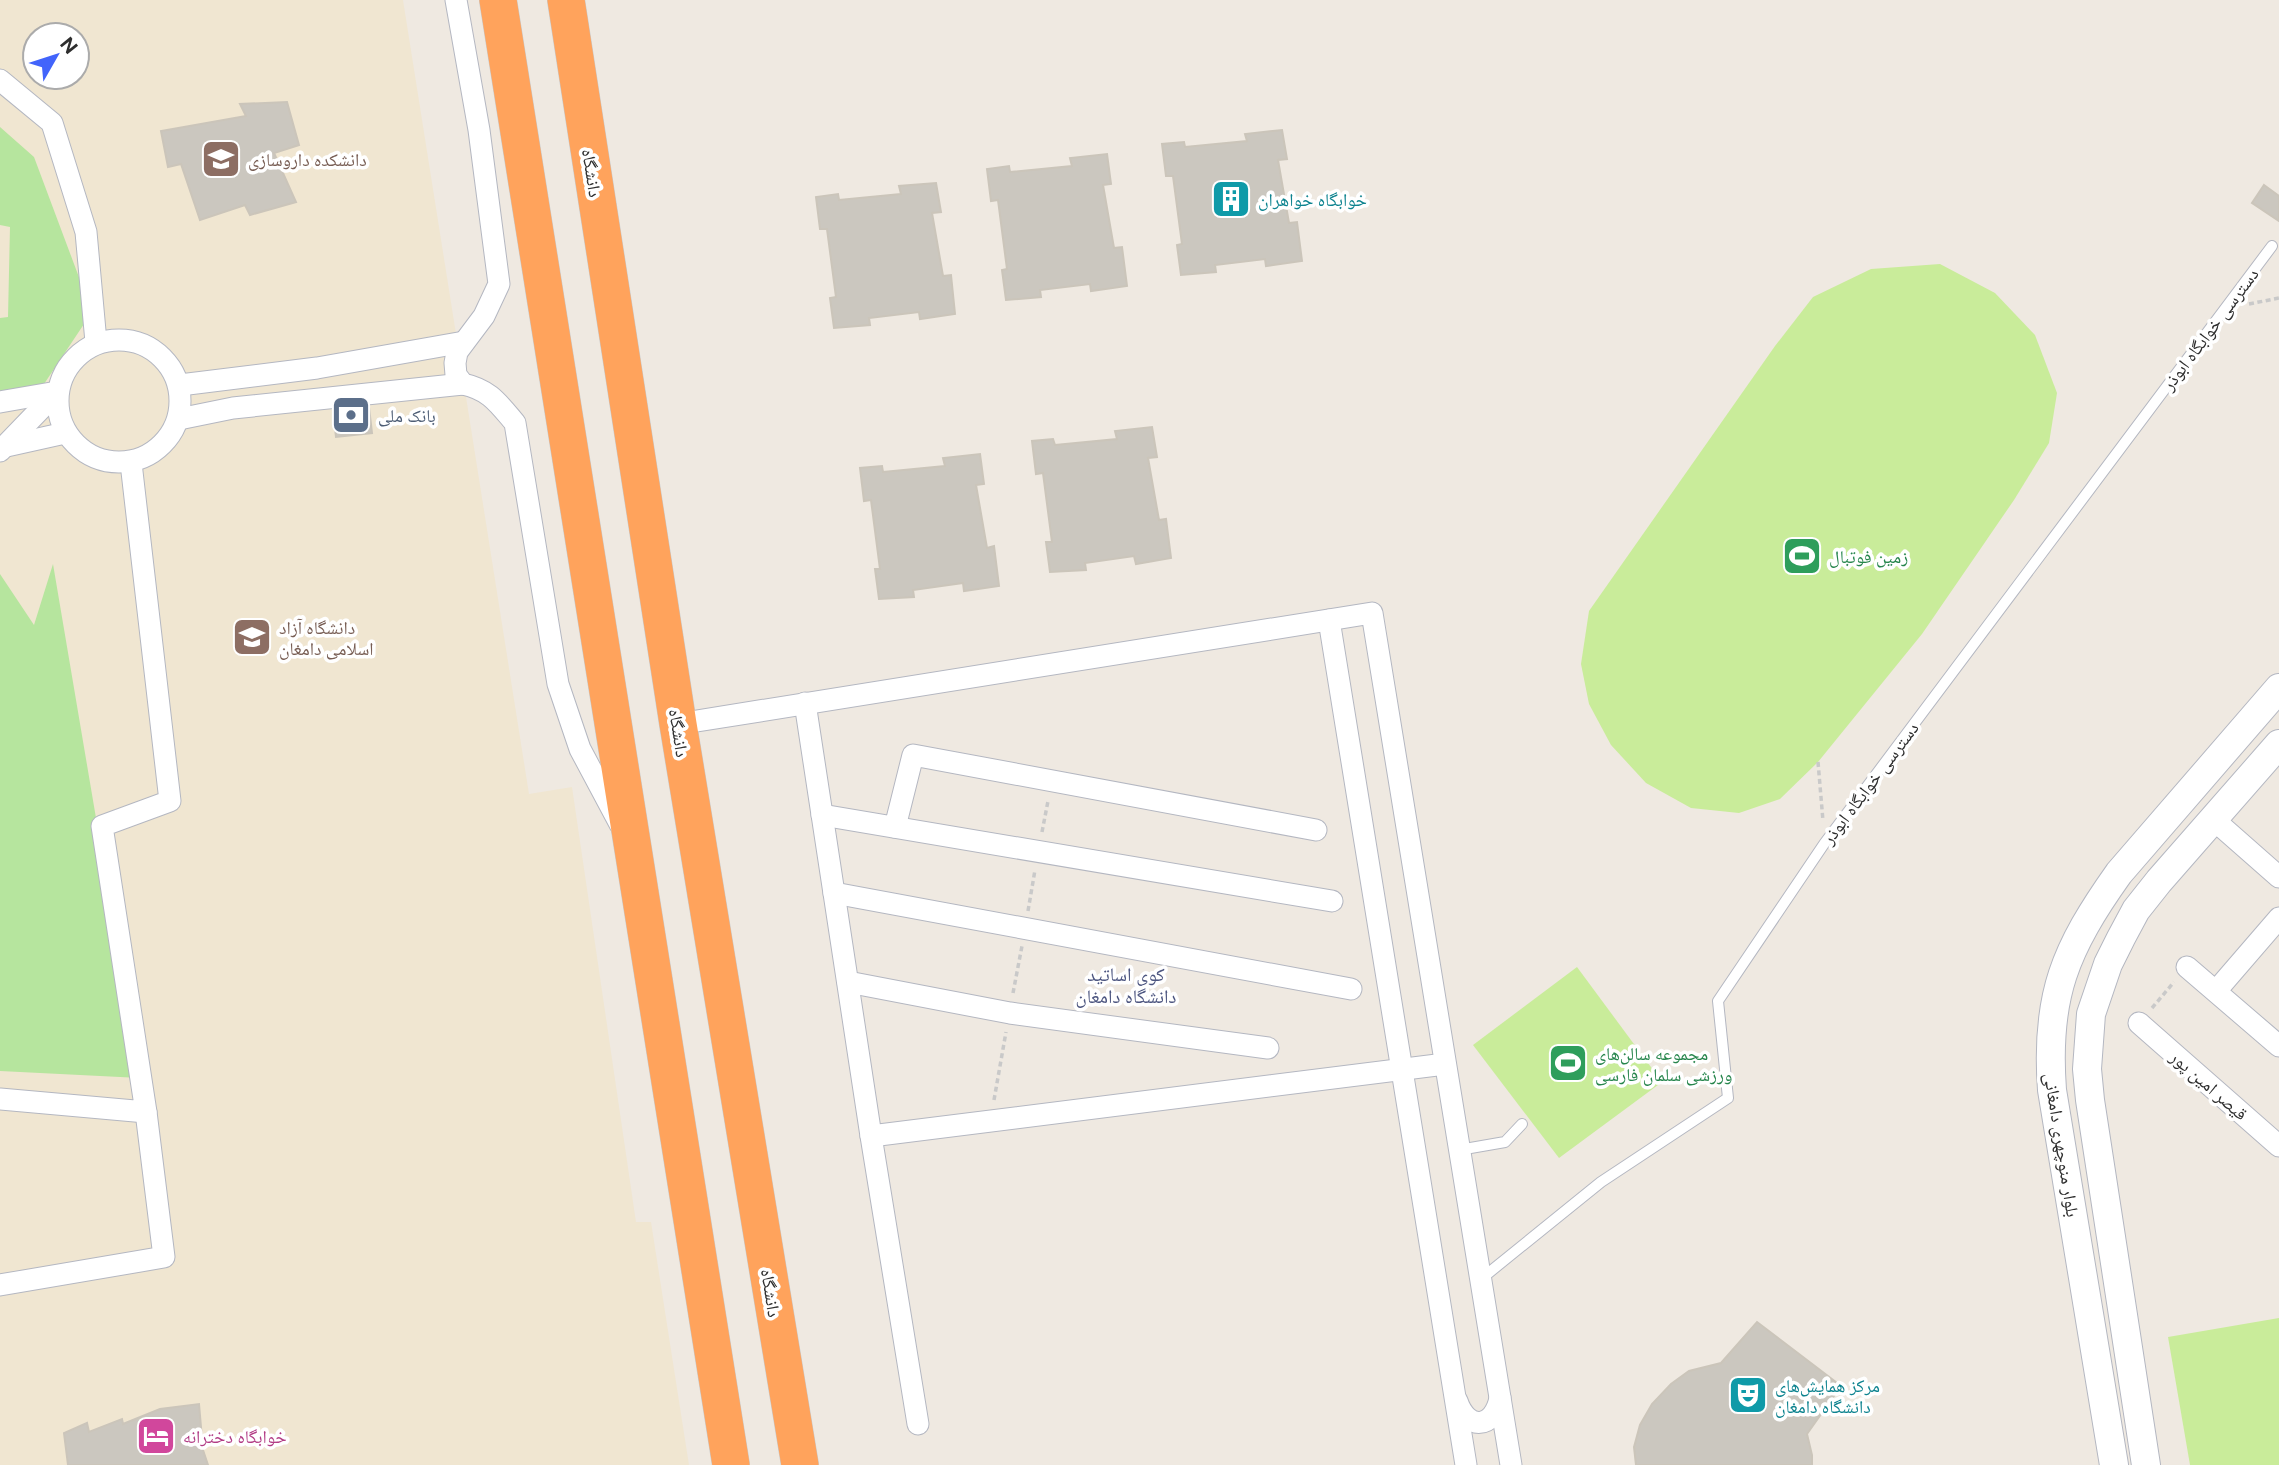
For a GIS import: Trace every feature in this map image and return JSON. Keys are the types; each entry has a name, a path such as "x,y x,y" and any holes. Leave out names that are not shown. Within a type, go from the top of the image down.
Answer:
{"highway":[{"path":"498,0 731,1465"},
{"name":"دانشگاه","path":"565,0 678,724 800,1465"}],"street":[{"path":"456,0 479,130 499,284 484,316 457,352 456,375 463,384"},
{"path":"0,80 52,123 86,232 96,342"},
{"path":"1,448 57,392 69,362 96,342 130,339 162,355 180,385 179,419 161,448 131,463 93,458 65,433 57,392"},
{"path":"180,385 317,368 464,342"},
{"path":"179,419 233,408 463,384 480,388 499,403 515,423 558,684 580,749 632,848"},
{"path":"0,402 57,392"},
{"path":"1,448 65,433"},
{"path":"0,1285 164,1256 146,1112 102,826 170,801 131,463"},
{"path":"678,724 1372,613 1511,1465"},
{"path":"1329,620 1466,1465"},
{"name":"بلوار منوچهری دامغانی","path":"2114,1465 2052,1090 2049,1058 2056,999 2071,948 2119,873 2279,688"},
{"path":"805,703 918,1423"},
{"name":"بلوار منوچهری دامغانی","path":"2146,1465 2090,1100 2087,1069 2091,1014 2108,964 2136,910 2279,744"},
{"path":"895,827 913,755 1316,830"},
{"path":"822,814 1332,901"},
{"path":"2213,819 2279,877"},
{"path":"834,893 1352,989"},
{"path":"2216,991 2279,918"},
{"path":"2187,967 2279,1046"},
{"path":"848,982 1010,1013 1268,1048"},
{"name":"قیصر امین پور","path":"2139,1023 2279,1146"},
{"path":"871,1136 1446,1064"},
{"path":"0,1098 146,1112"},
{"path":"1455,1392 1460,1410 1468,1419 1480,1422 1489,1420 1497,1412 1500,1398"}],"lane":[{"name":"دسترسی خوابگاه ابوذر","path":"1480,1279 1601,1182 1728,1098 1718,1001 1824,844 2272,246"},
{"path":"1459,1150 1505,1142 1522,1124"}],"path":[{"path":"2226,308 2279,298"},
{"path":"1818,762 1824,844"},
{"path":"990,1121 1051,782"},
{"path":"2139,1023 2187,967"}],"shaded area":[{"name":"دانشگاه آزاد اسلامی دامغان","path":"0,0 403,0 529,794 572,787 636,1222 651,1222 689,1465 0,1465"}],"green space":[{"path":"0,127 34,157 92,312 36,396 0,402 0,318 8,317 10,227 0,225"},
{"name":"زمین فوتبال","path":"1940,264 1995,293 2035,335 2057,393 2049,443 2014,500 1922,634 1818,762 1780,799 1739,813 1691,808 1646,783 1611,745 1589,704 1581,664 1589,611 1775,346 1813,297 1871,269"},
{"path":"53,564 140,1078 0,1071 0,574 34,625"},
{"name":"مجموعه سالن‌های ورزشی سلمان فارسی","path":"1577,967 1662,1082 1559,1158 1473,1045"},
{"path":"2279,1318 2279,1465 2190,1465 2168,1337"}],"building":[{"name":"دانشکده داروسازی","path":"287,102 299,145 274,153 296,202 250,215 245,205 200,220 181,164 168,167 161,131 246,116 240,104"},
{"name":"خوابگاه خواهران","path":"1282,130 1287,159 1278,160 1289,223 1297,222 1302,261 1266,266 1265,259 1215,265 1216,272 1181,275 1177,245 1182,244 1173,176 1166,176 1162,144 1184,142 1185,147 1247,141 1245,134"},
{"path":"1107,154 1111,184 1103,185 1114,248 1122,247 1127,286 1091,291 1090,284 1040,290 1041,297 1006,300 1002,270 1007,269 998,200 991,201 987,169 1009,166 1010,172 1072,166 1070,158"},
{"path":"936,183 941,212 932,213 943,276 951,275 955,314 920,319 919,312 869,318 870,325 834,328 830,298 836,297 827,229 820,229 816,197 838,194 839,200 901,194 899,186"},
{"path":"2264,185 2279,196 2279,221 2252,203"},
{"name":"بانک ملی","path":"369,407 372,433 336,437 333,411"},
{"path":"1152,427 1157,457 1148,458 1159,520 1166,519 1171,558 1136,564 1134,556 1085,563 1086,570 1050,572 1046,542 1052,542 1043,473 1036,474 1032,441 1053,439 1055,445 1117,439 1115,431"},
{"path":"980,454 984,484 976,485 987,548 994,546 999,586 964,591 963,583 913,590 914,597 879,599 875,569 880,569 871,500 864,501 860,468 882,466 883,472 945,466 943,458"},
{"name":"مرکز همایش‌های دانشگاه دامغان","path":"1757,1322 1841,1386 1807,1434 1812,1465 1636,1465 1634,1447 1640,1425 1652,1404 1671,1384 1689,1371 1721,1363"},
{"name":"خوابگاه دخترانه","path":"199,1404 203,1450 208,1465 68,1465 64,1433 87,1423 89,1432 122,1419 123,1424 160,1409"}],"place":[{"name":"دانشکده داروسازی","path":"221,159"},
{"name":"خوابگاه خواهران","path":"1231,199"},
{"name":"بانک ملی","path":"351,415"},
{"name":"زمین فوتبال","path":"1802,556"},
{"name":"دانشگاه آزاد اسلامی دامغان","path":"252,637"},
{"name":"مجموعه سالن‌های ورزشی سلمان فارسی","path":"1568,1063"},
{"name":"مرکز همایش‌های دانشگاه دامغان","path":"1748,1395"},
{"name":"خوابگاه دخترانه","path":"156,1436"}],"district":[{"name":"کوی اساتید دانشگاه دامغان","path":"1126,985"}]}
